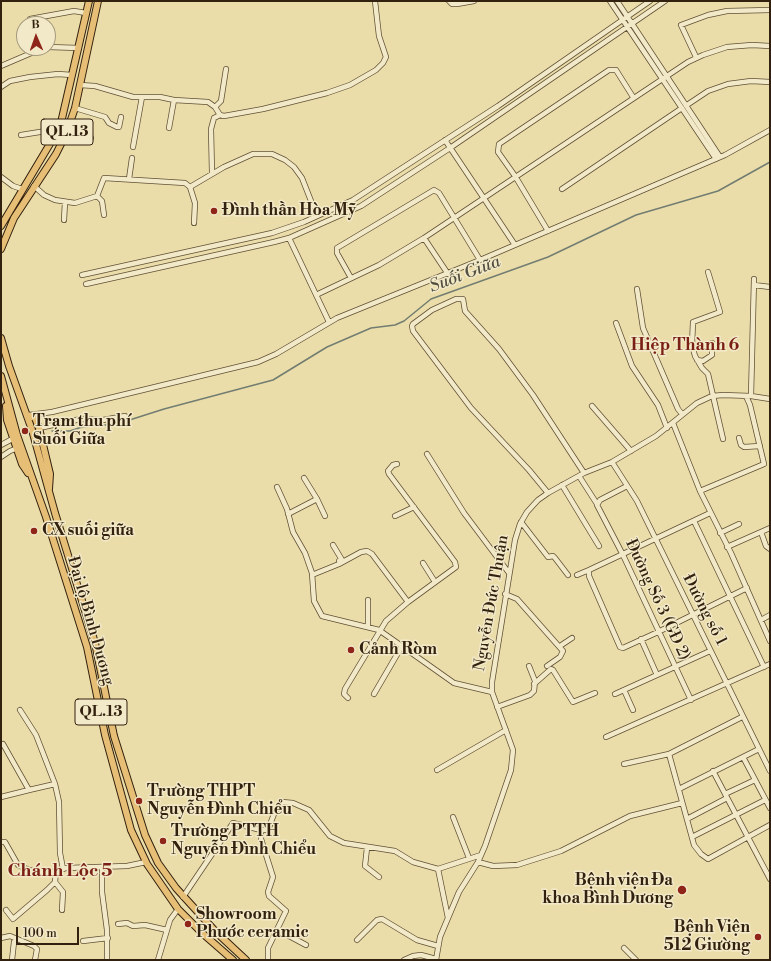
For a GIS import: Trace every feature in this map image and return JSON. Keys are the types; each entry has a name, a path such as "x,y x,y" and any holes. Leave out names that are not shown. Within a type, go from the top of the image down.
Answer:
{"highway":[{"name":"QL.13","path":"1,226 22,189 58,132 64,116 89,1"},
{"name":"QL.13","path":"1,249 13,221 34,186 56,154 66,134 75,108 98,1"},
{"name":"Đại lộ Bình Dương","path":"2,342 27,415 48,490 95,643 114,736 145,835 158,863 185,899 246,960"},
{"name":"Đại lộ Bình Dương","path":"1,376 15,437 34,482 87,647 105,735 131,830 146,862 162,888 178,909 202,933 233,960"},
{"path":"27,415 34,418 40,428 50,474 48,490"},
{"path":"178,909 185,899"}],"street":[{"path":"212,173 212,123 214,118 220,115 224,116 263,109 326,93 350,85 376,70 383,63 386,56 379,36 375,1"},
{"path":"449,1 452,4 474,1"},
{"path":"610,1 667,75 687,105 718,158"},
{"path":"617,1 624,18"},
{"path":"82,275 272,233 304,222 353,200 445,140 650,1"},
{"path":"86,284 289,238 361,206 450,148 665,1"},
{"path":"656,6 670,1"},
{"path":"696,57 681,25 727,11 770,10"},
{"path":"46,16 74,11 86,13"},
{"path":"629,25 661,79 718,158"},
{"path":"316,295 379,265 424,238 696,57 719,49 735,46 770,46"},
{"path":"56,47 78,48"},
{"path":"1,66 24,56"},
{"path":"215,107 221,101 226,69"},
{"path":"548,231 516,176 498,152 499,144 609,70 616,70 634,97"},
{"path":"1,87 10,81 30,77 58,74 72,75"},
{"path":"687,105 708,91 728,84 751,80 770,82"},
{"path":"80,85 95,86 112,92 142,97 160,97 174,100 208,102 215,107 220,115"},
{"path":"133,147 142,97"},
{"path":"169,128 174,100"},
{"path":"75,108 105,118 109,123 118,128 121,117"},
{"path":"562,189 682,108"},
{"path":"27,415 52,412 251,364 276,354 329,322 448,274 718,158 745,145 770,130"},
{"path":"21,136 46,131 58,132"},
{"path":"66,134 91,138"},
{"path":"445,140 515,245"},
{"path":"190,187 212,173 253,154 272,154 290,163 302,178 313,206"},
{"path":"129,179 132,158"},
{"path":"1,177 13,186 22,189"},
{"path":"97,196 104,178 185,183 190,187 195,203 194,223"},
{"path":"34,186 44,195 65,202 74,203 97,196"},
{"path":"351,278 337,253 337,248 434,190 438,193 480,260"},
{"path":"97,196 102,201 104,215"},
{"path":"64,220 65,202"},
{"path":"289,238 329,322"},
{"path":"424,238 448,274"},
{"path":"708,272 720,312 693,323 692,345 697,360 708,374 723,439"},
{"path":"700,491 764,464 748,396 754,282 770,287"},
{"path":"637,289 643,328 678,409 682,414"},
{"name":"Đường Số 3 (GĐ 2)","path":"548,493 524,464 471,408 413,331 412,326 432,310 456,299 463,298 465,311 498,349 533,395 582,474 599,511 623,555 691,700"},
{"path":"616,323 632,366 658,405 667,428"},
{"path":"697,360 703,361 712,355 712,343"},
{"name":"Nguyễn Đức Thuận","path":"436,959 440,937 459,892 481,855 512,764 513,750 492,692 492,682 505,594 515,540 521,522 538,500 548,493 582,474 612,462 631,451 667,428 697,403 712,396 748,396 770,399"},
{"path":"592,406 631,451"},
{"path":"40,428 81,418 103,420 125,416"},
{"path":"673,422 700,491 747,588 770,641"},
{"path":"1,445 15,437"},
{"path":"739,438 741,446 760,446"},
{"path":"1,457 19,447"},
{"path":"427,454 464,513 509,574"},
{"name":"Đường số 1","path":"612,462 637,501 742,717 769,768"},
{"path":"348,698 344,694 345,689 379,630 386,621 408,602 456,567 456,564 389,474 388,471 393,465 397,464"},
{"path":"304,478 317,499 325,516"},
{"path":"562,485 599,546"},
{"path":"597,504 600,500 627,486"},
{"path":"277,487 288,514 293,532 304,553 312,574 314,601 322,616 379,630 454,683 492,692"},
{"path":"288,514 317,499"},
{"path":"395,516 414,506"},
{"path":"577,575 623,555 710,513"},
{"path":"694,521 764,667"},
{"path":"521,522 548,557 553,556 568,575"},
{"path":"720,533 739,524"},
{"path":"727,547 770,528"},
{"path":"761,532 766,546 770,549"},
{"path":"312,574 342,560 333,545"},
{"path":"312,574 339,564 361,552 367,551 372,554 408,602"},
{"path":"423,563 435,582"},
{"path":"589,570 589,576 620,647 623,648 747,588"},
{"path":"505,594 517,599 560,646 563,653 560,657 547,666"},
{"path":"368,600 368,627"},
{"path":"760,620 770,616"},
{"path":"560,646 572,638"},
{"path":"641,639 658,675"},
{"path":"374,694 402,646"},
{"path":"615,694 710,650"},
{"path":"606,737 770,664"},
{"path":"497,707 530,695 534,691 534,684 529,666"},
{"path":"534,684 551,669 554,670 573,702 594,693"},
{"path":"624,690 633,710"},
{"path":"20,710 36,735 55,784 59,802 60,853 63,869"},
{"path":"624,764 669,754 742,717"},
{"path":"437,770 506,730"},
{"path":"3,744 29,790"},
{"path":"678,789 759,749"},
{"path":"669,754 694,845 701,854 708,859 770,825"},
{"path":"743,757 770,808"},
{"path":"713,772 770,879"},
{"path":"687,819 755,780"},
{"path":"1,798 55,784"},
{"path":"692,836 765,800"},
{"path":"185,899 233,823 261,830 268,830 274,814 282,802 293,803 309,810 330,836 344,843 367,848 395,851 413,862 438,869 481,855"},
{"path":"478,862 493,866 517,864 561,851 630,816 682,803"},
{"path":"454,817 469,858"},
{"path":"261,830 261,839 273,877 268,896 286,911 268,948 268,960"},
{"path":"1,842 5,842 18,865 38,872 63,869 102,868 146,862"},
{"path":"367,848 365,866 379,877"},
{"path":"102,868 102,892 108,938 107,960"},
{"path":"438,869 448,918"},
{"path":"6,910 13,919 35,902 55,882 56,871"},
{"path":"55,882 63,892 62,910"},
{"path":"158,960 172,916 178,909"},
{"path":"357,940 377,920 382,919 417,940 438,946"},
{"path":"118,924 126,923 134,926 145,925 167,930"},
{"path":"278,930 306,945"},
{"path":"1,938 10,936 34,946 37,949 35,960"},
{"path":"83,941 108,938"},
{"path":"12,960 14,942"},
{"path":"624,948 636,960"},
{"path":"404,960 413,956 421,955 436,959"}],"waterway":[{"name":"Suối Giữa","path":"52,431 70,431 82,427 117,424 164,409 273,380 327,347 371,328 395,325 404,321 431,299 548,257 636,215 718,191 770,162"}],"place":[{"name":"Đình thần Hòa Mỹ","path":"214,211"},
{"name":"Trạm thu phí Suối Giữa","path":"25,431"},
{"name":"CX suối giữa","path":"34,531"},
{"name":"Cảnh Ròm","path":"351,650"},
{"name":"Trường THPT Nguyễn Đình Chiểu","path":"139,801"},
{"name":"Trường PTTH Nguyễn Đình Chiểu","path":"163,841"},
{"name":"Bệnh viện Đa khoa Bình Dương","path":"682,890"},
{"name":"Showroom Phước ceramic","path":"188,924"},
{"name":"Bệnh Viện 512 Giường","path":"758,937"}],"district":[{"name":"Hiệp Thành 6","path":"685,346"},
{"name":"Chánh Lộc 5","path":"60,872"}]}
